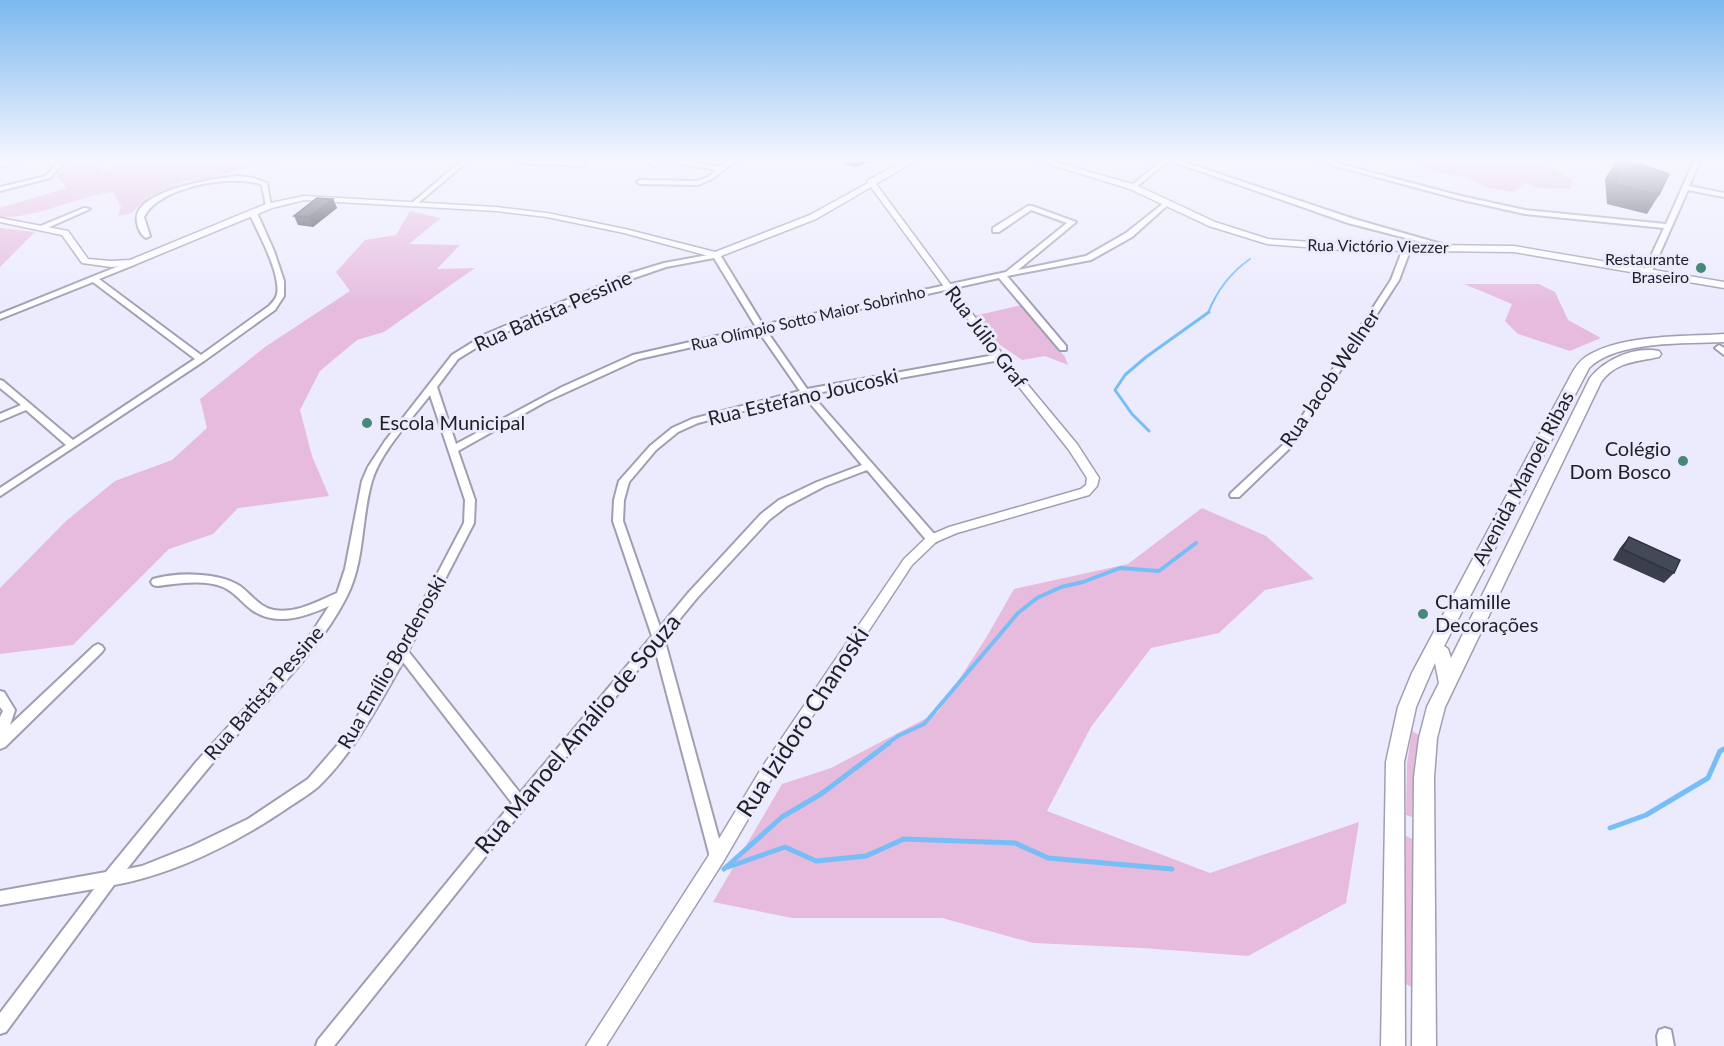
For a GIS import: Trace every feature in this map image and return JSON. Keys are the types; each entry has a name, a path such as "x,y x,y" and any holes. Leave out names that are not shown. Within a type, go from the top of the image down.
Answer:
{"main road":[{"name":"Avenida Manoel Ribas","path":"1393,1046 1395,762 1407,707 1434,648 1576,377 1592,358 1608,350 1629,346 1723,347"},
{"name":"Avenida Manoel Ribas","path":"1424,1046 1424,777 1431,722 1447,682 1595,381 1611,364 1642,355 1723,347"},
{"path":"1538,449 1544,455 1558,457"},
{"path":"1526,472 1536,474 1545,483"},
{"path":"1434,648 1442,654 1447,682"}],"street":[{"path":"42,227 84,210"},
{"path":"143,210 140,219 146,236"},
{"path":"0,317 260,210"},
{"path":"490,210 547,215 625,231 716,255 827,210"},
{"name":"Rua Júlio Graf","path":"892,210 1000,357 1073,447 1093,478 1091,486 1085,492"},
{"path":"996,230 1025,210"},
{"path":"1037,210 1072,222 1005,275 1063,348"},
{"name":"Rua Olímpio Sotto Maior Sobrinho","path":"452,450 601,371 636,357 947,286 1088,258 1129,236 1159,210"},
{"name":"Rua Victório Viezzer","path":"1182,210 1219,227 1267,241 1319,246 1514,249 1724,285"},
{"path":"1318,210 1448,247"},
{"path":"1515,210 1668,226"},
{"path":"1648,271 1675,210"},
{"path":"0,493 201,359 272,308 281,291 275,265 253,213"},
{"path":"0,220 65,233 85,261 111,264 130,263"},
{"name":"Rua Jacob Wellner","path":"1235,495 1287,446 1395,280 1407,248"},
{"path":"716,255 761,329 805,392 932,539"},
{"name":"Rua Batista Pessine","path":"0,1026 110,879 202,765 311,643 342,595 351,569 367,481 373,467 454,357 489,336 631,276 664,265 716,255"},
{"path":"93,279 201,359"},
{"name":"Rua Estefano Joucoski","path":"717,857 658,638 618,521 619,500 624,481 635,466 675,430 695,421 805,392 1000,357"},
{"path":"0,383 71,444"},
{"name":"Rua Emílio Bordenoski","path":"0,898 142,873 197,851 253,824 313,783 352,738 402,652 469,524 470,500 432,386"},
{"path":"0,418 25,406"},
{"name":"Rua Manoel Amálio de Souza","path":"324,1046 520,803 658,638 765,517 783,502 868,466"},
{"name":"Rua Izidoro Chanoski","path":"595,1046 717,857 768,771 908,562 932,539 953,530 1085,492"},
{"path":"157,582 179,580 223,582 261,610 282,616 309,610 342,595"},
{"path":"0,743 98,649"},
{"path":"402,652 520,803"},
{"path":"0,696 9,710 0,735"}],"shaded area":[{"path":"0,210 47,210 29,214 0,217"},
{"path":"120,210 135,210 130,214 118,216"},
{"path":"410,211 441,218 409,244 460,245 437,269 475,268 384,332 357,340 320,371 300,410 312,456 329,496 238,508 213,534 169,549 73,645 0,654 0,588 66,521 115,481 172,460 207,428 200,399 265,347 350,291 336,272 365,240 396,235"},
{"path":"0,228 35,232 0,267"},
{"path":"1464,284 1539,284 1555,292 1568,320 1601,338 1570,351 1518,334 1505,321 1512,304"},
{"path":"1021,305 1065,357 1068,365 1045,356 1022,360 990,338 974,316"},
{"path":"1202,508 1266,536 1314,579 1265,590 1219,633 1151,648 1091,727 1047,811 1210,873 1359,822 1346,903 1248,956 1033,943 942,918 792,918 713,902 782,784 831,768 938,712 986,638 1014,589 1128,564"},
{"path":"1412,731 1419,735 1414,763 1412,817 1406,815 1407,763"},
{"path":"1406,836 1412,839 1413,987 1405,984"}],"building":[{"path":"302,210 319,210 309,217 294,216"},
{"path":"1629,537 1680,560 1674,573 1622,549"}],"waterway":[{"path":"1208,313 1225,283 1250,259"},
{"path":"1149,431 1132,414 1115,390 1125,375 1146,357 1208,313"},
{"path":"887,744 898,736 924,724 1018,613 1037,598 1061,587 1083,582 1120,568 1159,571 1196,543"},
{"path":"724,869 782,817 821,794 889,743"},
{"path":"1610,828 1646,815 1708,778 1720,751 1724,749"},
{"path":"728,867 785,847 816,861 866,856 904,839 1015,843 1048,858 1172,869"}],"place":[{"name":"Restaurante Braseiro","path":"1701,268"},
{"name":"Escola Municipal","path":"367,423"},
{"name":"Colégio Dom Bosco","path":"1683,461"},
{"name":"Chamille Decorações","path":"1423,614"}]}
